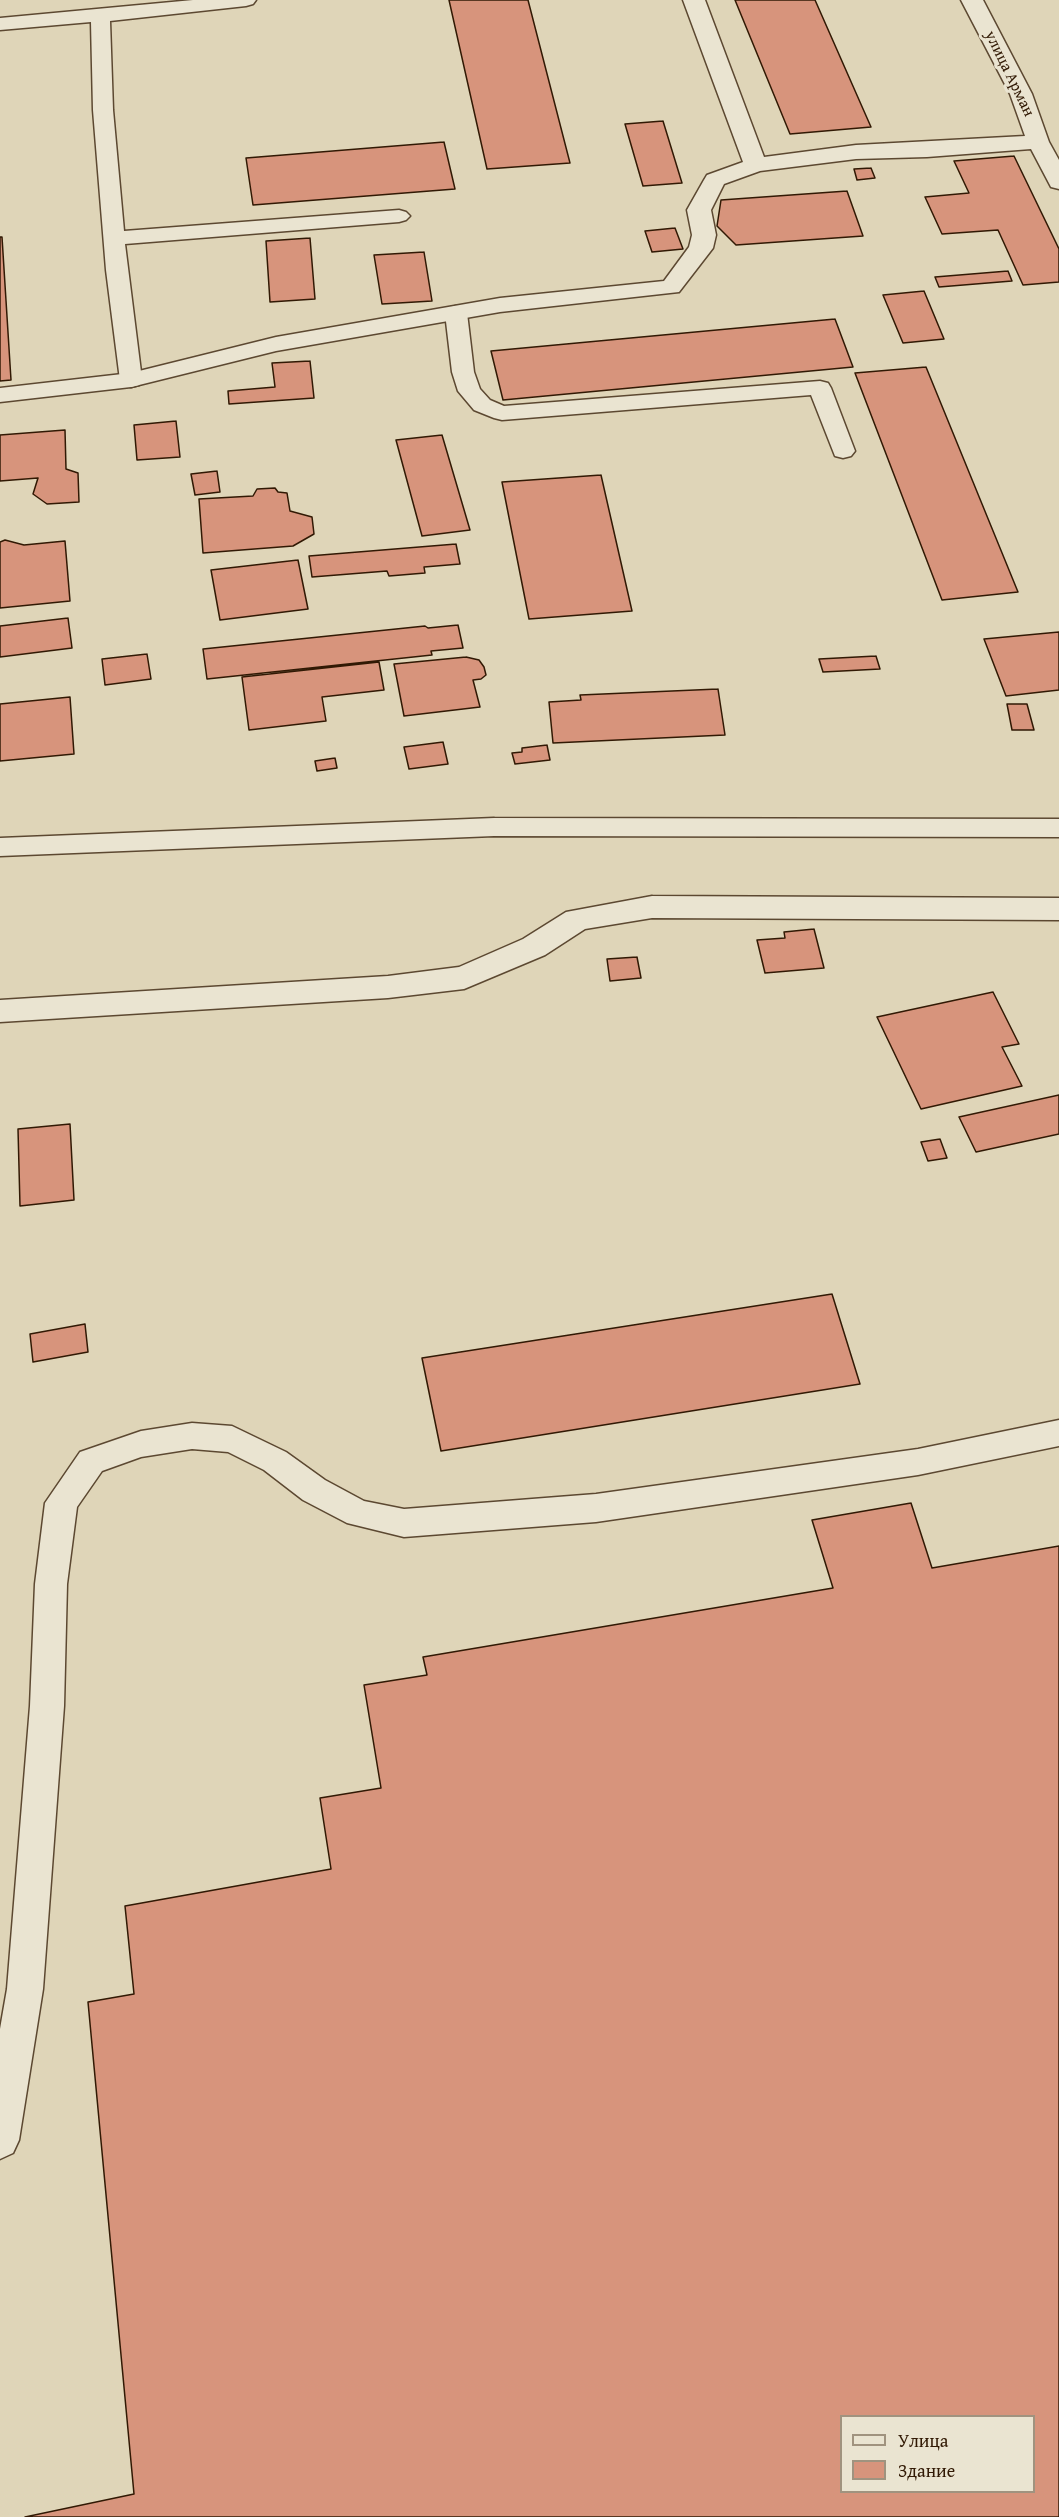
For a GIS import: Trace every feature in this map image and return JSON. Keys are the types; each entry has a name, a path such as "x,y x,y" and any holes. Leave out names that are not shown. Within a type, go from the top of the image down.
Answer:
{"street":[{"path":"694,0 756,165"},
{"name":"улица Арман","path":"972,0 1021,94 1038,142 1059,182"},
{"path":"0,395 131,380 276,344 500,305 671,287 701,248 704,235 699,210 715,180 756,165 856,152 948,149 1038,142"},
{"path":"0,1011 388,987 464,978 534,947 577,920 652,907 1059,909"}],"lane":[{"path":"0,24 246,0"},
{"path":"99,16 102,30 103,110 131,380"},
{"path":"115,238 399,216"},
{"path":"456,313 463,372 469,391 482,405 502,413 820,388 843,451"},
{"path":"0,847 494,827 1059,828"},
{"path":"0,2140 25,1989 47,1706 51,1584 61,1503 91,1461 141,1444 192,1436 232,1439 276,1461 314,1490 358,1513 404,1523 596,1508 918,1462 1059,1433"}],"building":[{"path":"449,0 528,0 570,163 487,169"},
{"path":"735,0 815,0 871,127 790,134"},
{"path":"663,121 682,183 643,186 625,124"},
{"path":"444,142 455,189 253,205 246,158"},
{"path":"1014,156 1059,249 1059,282 1023,285 998,230 942,234 925,197 969,193 954,161"},
{"path":"871,168 875,178 857,180 854,169"},
{"path":"847,191 863,236 736,245 717,226 721,200"},
{"path":"675,228 683,249 652,252 645,231"},
{"path":"0,237 2,237 11,380 0,381"},
{"path":"310,238 315,299 270,302 266,241"},
{"path":"424,252 432,301 382,304 374,255"},
{"path":"1008,271 1012,281 939,287 935,277"},
{"path":"924,291 944,339 903,343 883,295"},
{"path":"835,319 853,367 503,400 491,351"},
{"path":"310,361 314,398 229,404 228,391 275,387 272,363"},
{"path":"926,367 1018,592 942,600 855,373"},
{"path":"176,421 180,457 137,460 134,425"},
{"path":"65,430 66,469 78,473 79,502 47,504 33,494 38,478 0,481 0,435"},
{"path":"442,435 470,530 422,536 396,440"},
{"path":"217,471 220,492 195,495 191,474"},
{"path":"601,475 632,611 529,619 502,482"},
{"path":"275,488 278,492 287,493 290,511 312,517 314,534 293,546 203,553 199,499 253,496 257,489"},
{"path":"5,540 24,545 65,541 70,601 0,608 0,542"},
{"path":"456,544 460,564 424,567 425,573 389,576 387,571 312,577 309,556"},
{"path":"298,560 308,609 220,620 211,570"},
{"path":"68,618 72,648 0,657 0,626"},
{"path":"458,625 463,648 431,651 432,655 207,679 203,649 425,626 428,628"},
{"path":"1059,632 1059,690 1006,696 984,639"},
{"path":"147,654 151,679 105,685 102,659"},
{"path":"876,656 880,669 823,672 819,659"},
{"path":"466,657 479,660 484,667 486,675 481,679 473,680 480,707 404,716 394,664"},
{"path":"379,662 384,690 322,697 326,721 249,730 242,677"},
{"path":"718,689 725,735 553,743 549,702 581,700 580,695"},
{"path":"70,697 74,754 0,761 0,704"},
{"path":"1007,704 1027,704 1034,730 1012,730"},
{"path":"443,742 448,764 409,769 404,747"},
{"path":"547,745 550,760 515,764 512,753 522,752 522,748"},
{"path":"335,758 337,768 317,771 315,761"},
{"path":"814,929 824,968 765,973 757,940 785,938 784,932"},
{"path":"637,957 641,978 610,981 607,959"},
{"path":"993,992 1019,1044 1002,1047 1022,1086 921,1109 877,1017"},
{"path":"1059,1095 1059,1134 976,1152 959,1117"},
{"path":"70,1124 74,1200 20,1206 18,1129"},
{"path":"940,1139 947,1158 928,1161 921,1142"},
{"path":"832,1294 860,1384 441,1451 422,1358"},
{"path":"85,1324 88,1352 33,1362 30,1334"},
{"path":"911,1503 932,1568 1059,1546 1059,2517 25,2517 134,2494 88,2002 134,1994 125,1906 331,1869 320,1798 381,1788 364,1685 427,1675 423,1657 833,1588 812,1520"}]}
